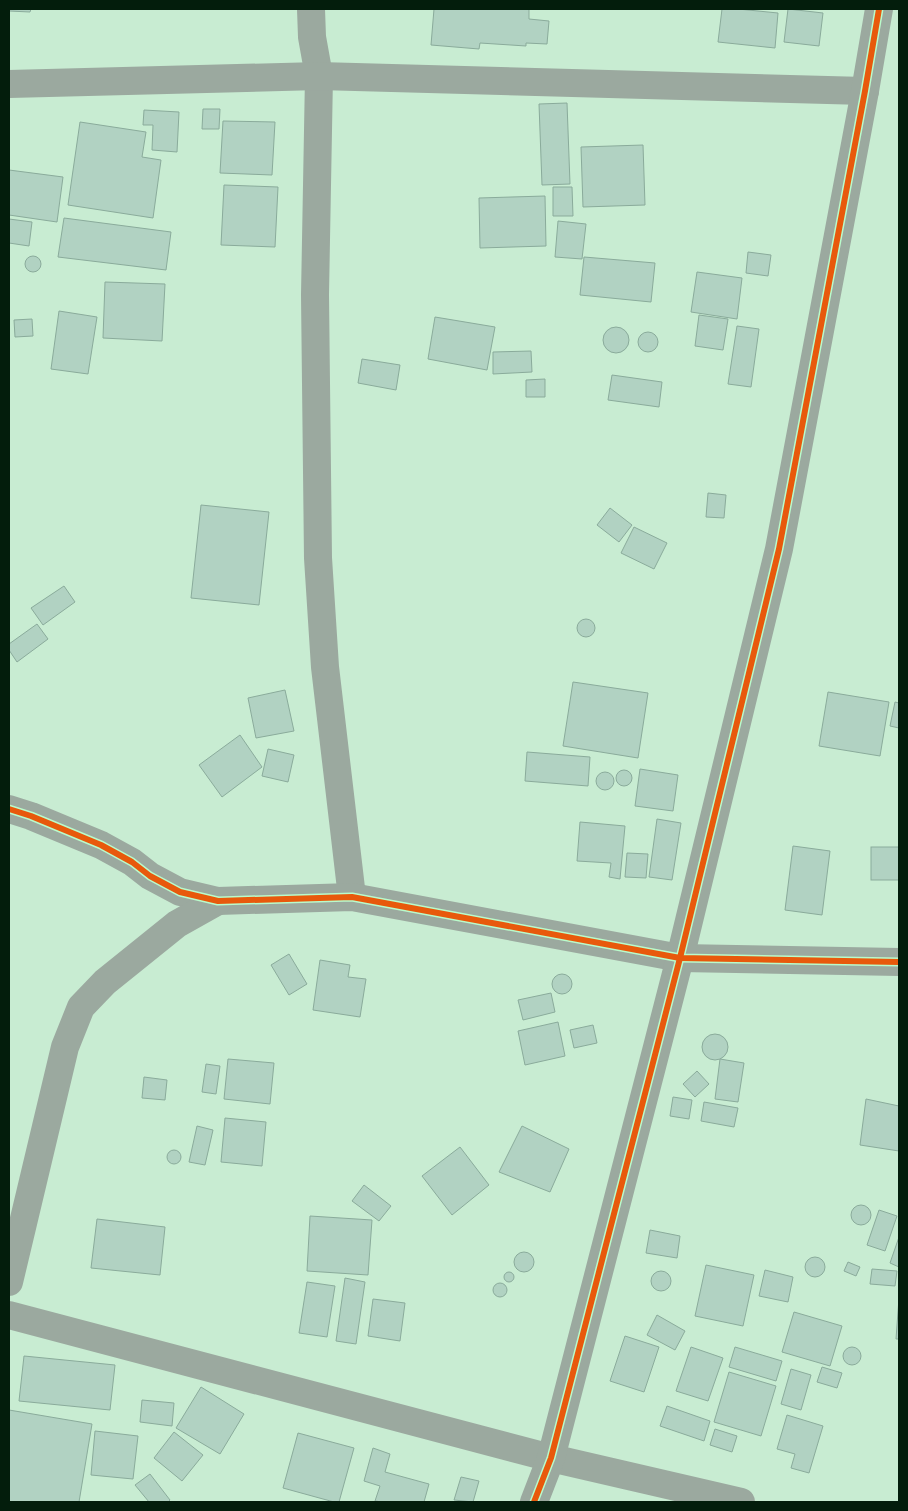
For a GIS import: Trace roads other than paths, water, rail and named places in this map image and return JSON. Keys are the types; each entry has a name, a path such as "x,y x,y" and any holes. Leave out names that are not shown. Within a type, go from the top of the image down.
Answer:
{"street":[{"path":"311,9 312,37 319,76 315,295 318,558 325,667 352,897"},
{"path":"534,1502 551,1458 680,958 779,549 865,91 878,9"},
{"path":"9,84 319,76 865,91"},
{"path":"9,809 101,845 132,862 150,876 180,892 218,901 352,897 680,958 899,962"},
{"path":"9,1282 60,1066 65,1047 81,1007 105,982 177,924 218,901"},
{"path":"9,1315 551,1458 741,1502"}]}
